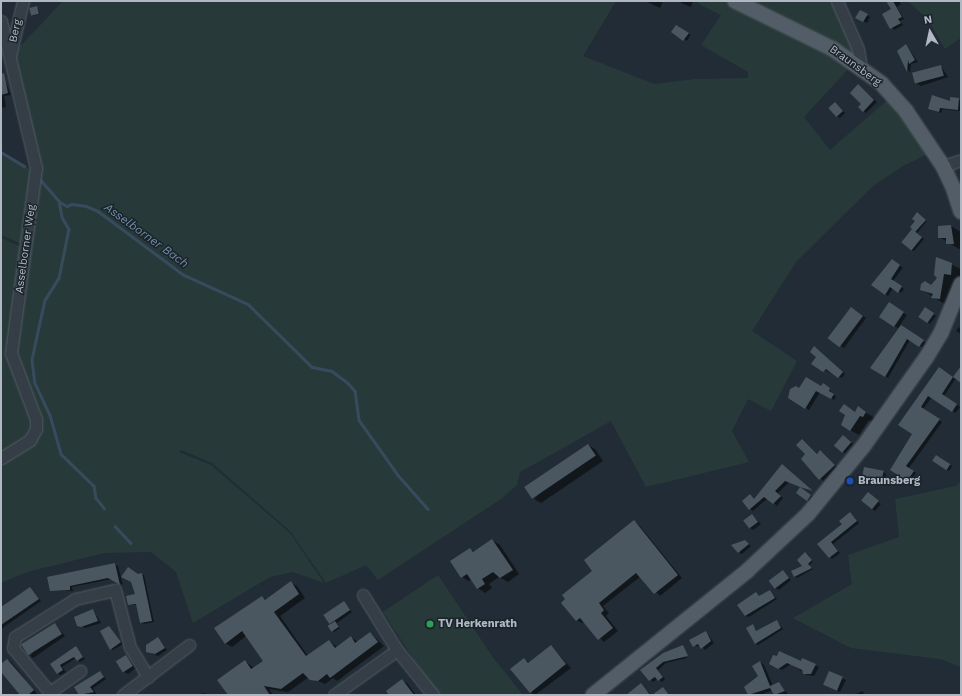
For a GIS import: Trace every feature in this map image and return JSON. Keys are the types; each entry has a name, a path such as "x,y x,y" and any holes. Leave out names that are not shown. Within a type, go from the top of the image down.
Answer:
{"main road":[{"name":"Braunsberg","path":"735,1 800,31 861,68 881,83 906,111 943,166 954,187 961,212"},
{"path":"593,695 747,571 808,514 865,444 926,358 941,333 961,284"}],"street":[{"name":"Berg","path":"9,61 23,1"},
{"path":"837,1 858,49 861,68"},
{"name":"Asselborner Weg","path":"1,21 9,61 36,168 11,353 33,409 36,429 30,440 1,458"},
{"path":"943,166 961,160"},
{"path":"80,671 51,694 13,648 15,637 75,599 115,590 130,647 148,677"},
{"path":"363,595 397,650 433,695"},
{"path":"123,695 189,645"},
{"path":"334,695 397,650"}],"green space":[{"path":"63,1 616,1 583,56 654,84 695,79 748,78 748,72 701,45 721,15 699,4 699,1 725,1 852,65 804,117 830,150 891,97 928,154 903,166 873,186 796,262 752,331 797,361 771,411 748,399 732,431 749,462 646,487 611,421 520,472 517,485 501,499 378,580 366,565 326,583 290,531 212,463 181,450 179,452 211,465 290,533 324,583 293,572 270,577 193,623 176,572 151,552 104,553 27,572 1,583 1,460 36,431 13,353 38,182 12,55"},
{"path":"745,1 835,1 856,55 854,58"},
{"path":"908,1 961,1 961,38 945,49 928,20"},
{"path":"1,151 33,171 24,245 1,235"},
{"path":"1,238 24,248 10,340 34,429 1,457"},
{"path":"961,481 961,667 940,659 851,648 793,618 852,584 848,555 899,537 895,499 956,486"},
{"name":"TV Herkenrath","path":"438,575 492,656 523,695 439,695 425,677 383,612"}],"building":[{"path":"886,1 893,1 902,17 898,19 901,23 890,29 882,14 891,9"},
{"path":"37,6 39,14 31,16 29,8"},
{"path":"860,10 868,14 863,22 855,18"},
{"path":"676,25 689,33 683,41 671,32"},
{"path":"906,44 915,60 909,64 908,60 907,72 897,51"},
{"path":"941,65 944,76 915,83 912,73"},
{"path":"4,73 8,93 1,95 1,74"},
{"path":"858,84 874,100 863,112 858,107 861,104 850,93"},
{"path":"932,95 950,101 950,97 959,98 958,110 940,108 939,112 928,109"},
{"path":"835,102 843,111 836,117 828,108"},
{"path":"917,212 926,220 915,232 910,227 915,221 912,219"},
{"path":"951,225 954,244 946,244 946,238 938,238 938,226"},
{"path":"912,229 922,237 911,250 901,242"},
{"path":"936,257 952,263 951,275 944,274 940,299 931,298 933,294 920,290 921,284 925,281 931,285 937,278 934,275"},
{"path":"892,259 900,265 891,279 902,286 898,293 890,287 885,295 871,285"},
{"path":"889,302 904,312 894,327 879,317"},
{"path":"851,307 863,316 840,347 828,338"},
{"path":"925,307 934,313 927,323 918,317"},
{"path":"901,325 924,340 919,347 907,339 885,377 870,368"},
{"path":"814,346 843,372 838,378 826,369 823,372 811,364 816,357 810,352"},
{"path":"961,366 961,383 953,377"},
{"path":"939,367 953,377 942,394 957,404 952,412 928,396 921,407 940,419 906,466 914,471 907,481 890,470 912,434 898,425"},
{"path":"806,377 821,386 823,383 830,388 829,391 834,394 831,399 816,391 805,409 788,398 790,389 796,386 799,388"},
{"path":"844,404 855,412 858,406 866,412 863,417 860,416 850,431 841,425 845,415 839,411"},
{"path":"843,435 851,442 842,453 834,446"},
{"path":"802,439 817,454 820,450 835,465 819,480 801,459 805,454 796,445"},
{"path":"588,444 596,456 532,499 524,487"},
{"path":"936,455 950,464 946,470 932,461"},
{"path":"782,464 813,491 785,481 775,491 781,496 773,504 764,497 749,510 742,501 750,494 754,499"},
{"path":"864,467 884,471 881,484 862,480"},
{"path":"800,487 811,495 807,501 796,493"},
{"path":"868,492 879,501 872,509 861,501"},
{"path":"850,512 857,521 831,542 838,551 829,558 817,544 842,524 839,521"},
{"path":"752,514 758,522 749,529 743,521"},
{"path":"634,520 678,575 654,594 636,573 599,603 604,610 601,613 613,628 598,640 580,618 576,621 561,603 565,599 562,595 592,571 584,560"},
{"path":"492,539 513,570 500,578 493,572 482,579 485,584 477,589 467,574 461,578 450,561 470,548 473,552"},
{"path":"745,540 749,544 738,553 731,545"},
{"path":"805,552 812,560 808,564 812,568 794,577 791,571 802,566 797,560"},
{"path":"115,563 120,585 108,578 70,586 70,590 50,591 47,577"},
{"path":"128,567 138,574 142,573 152,621 140,623 136,604 128,605 126,596 135,594 131,582 121,577"},
{"path":"783,570 789,578 775,589 769,581"},
{"path":"291,581 299,594 274,612 306,656 329,640 335,648 351,636 355,643 370,632 378,642 330,678 327,674 318,681 310,680 303,673 281,689 264,686 270,695 228,695 217,680 245,660 251,669 263,661 242,631 225,644 214,628 262,596 265,600"},
{"path":"30,587 39,599 1,625 1,607"},
{"path":"770,590 775,598 745,616 737,605 756,592 759,596"},
{"path":"344,601 350,610 329,624 323,615"},
{"path":"93,609 98,621 81,627 77,626 74,617"},
{"path":"777,620 781,628 755,644 746,628 753,624 756,631"},
{"path":"335,621 339,627 331,632 328,626"},
{"path":"55,623 62,634 28,655 21,644"},
{"path":"109,626 121,642 110,650 100,631"},
{"path":"706,631 711,641 701,649 698,644 693,647 689,640"},
{"path":"158,637 165,648 155,654 146,652 146,645"},
{"path":"551,645 566,664 530,693 510,669 524,658 528,663"},
{"path":"683,645 688,656 663,662 656,668 663,677 658,681 655,677 649,681 640,670 663,653"},
{"path":"76,646 83,657 77,661 74,657 60,665 63,670 57,674 50,664"},
{"path":"779,651 801,661 802,658 816,664 811,674 803,674 802,670 787,663 778,669 769,664 773,655 777,656"},
{"path":"126,655 133,666 123,672 116,661"},
{"path":"7,659 34,690 28,695 20,695 1,672 1,664"},
{"path":"760,661 770,686 779,682 785,691 774,695 770,688 748,695 744,687 758,676 752,666"},
{"path":"100,671 104,677 90,687 94,692 79,695 74,687"},
{"path":"829,671 843,677 837,691 823,685"},
{"path":"402,679 414,695 389,695 386,691"},
{"path":"641,683 650,695 626,695"},
{"path":"663,687 669,695 652,695"}],"waterway":[{"name":"Asselborner Bach","path":"1,152 24,166"},
{"name":"Asselborner Bach","path":"40,179 59,201 62,217 69,229 59,278 45,300 32,360 35,383 50,415 61,454 94,486 96,498 104,508"},
{"name":"Asselborner Bach","path":"60,202 67,206 72,204 86,206 98,211 184,275 248,304 312,367 332,371 348,383 355,391 359,420 398,475 428,509"},
{"name":"Asselborner Bach","path":"115,526 131,543"}],"place":[{"name":"Braunsberg","path":"850,481"},
{"name":"TV Herkenrath","path":"430,624"}]}
